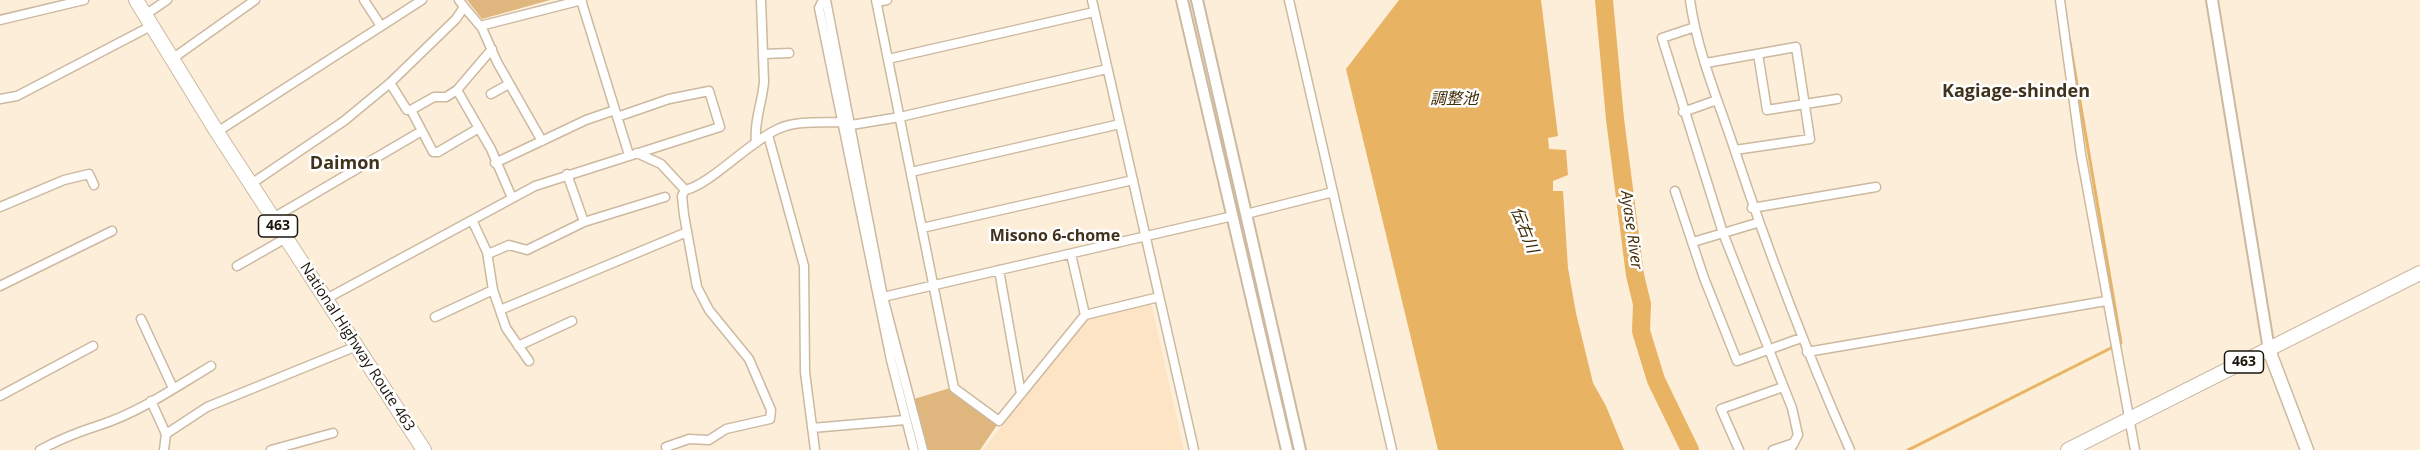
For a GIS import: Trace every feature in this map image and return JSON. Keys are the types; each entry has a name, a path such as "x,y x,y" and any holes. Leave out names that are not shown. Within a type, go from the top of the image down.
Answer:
{"highway":[{"name":"National Highway Route 463","path":"136,0 217,132 424,450"},
{"name":"463","path":"2068,450 2420,273"}],"main road":[{"path":"2269,350 2307,450"}],"street":[{"path":"0,20 84,0"},
{"path":"0,99 17,96 148,20 167,0"},
{"path":"172,59 255,0"},
{"path":"364,0 381,26"},
{"path":"217,132 422,0"},
{"path":"482,28 484,25 581,0 616,113 633,154 661,164 685,190"},
{"path":"756,143 754,122 763,95 764,54 761,0"},
{"path":"824,0 869,259 905,420 914,450"},
{"path":"887,0 877,1 954,388 999,421 1085,315 1159,297"},
{"path":"1092,0 1194,450"},
{"path":"1182,0 1287,450"},
{"path":"1197,0 1300,450"},
{"path":"1289,0 1392,450"},
{"path":"1690,0 1695,27 1757,223 1801,338 1850,450"},
{"path":"2060,0 2081,154 2134,450"},
{"path":"2212,0 2269,350"},
{"path":"462,3 482,28 509,84 542,141"},
{"path":"251,184 334,129 390,83 456,19 462,3"},
{"path":"888,59 1094,12"},
{"path":"1695,27 1662,38 1683,112 1723,233 1792,408 1798,435 1792,447 1773,450"},
{"path":"1706,63 1796,47 1810,139 1735,150"},
{"path":"411,110 434,96 446,97 457,90 492,49"},
{"path":"764,54 789,53"},
{"path":"1758,54 1767,110 1837,99"},
{"path":"685,190 697,188 756,143 788,125 847,123 900,117 1107,69"},
{"path":"390,83 407,110 411,110 420,132 433,152 438,152 479,128"},
{"path":"491,94 509,84"},
{"path":"457,90 479,128 512,198"},
{"path":"326,299 512,198 567,174 720,127 709,91 616,113 542,141 495,163"},
{"path":"1683,112 1718,100"},
{"path":"847,123 884,297 923,450"},
{"path":"911,172 1120,124"},
{"path":"273,218 420,132"},
{"path":"768,135 804,266 805,372 815,450"},
{"path":"0,207 64,180 89,174 94,185"},
{"path":"567,174 584,222"},
{"path":"922,228 1132,180"},
{"path":"1752,208 1876,187"},
{"path":"666,447 689,439 709,440 726,429 770,419 771,410 749,359 709,310 700,295 693,271 687,232 682,195 685,190"},
{"path":"1675,191 1737,361 1801,338"},
{"path":"1246,214 1333,192"},
{"path":"488,254 509,245 527,250 584,222 665,197"},
{"path":"884,297 1233,216"},
{"path":"472,220 488,254 493,290 509,333 529,361"},
{"path":"1693,242 1757,223"},
{"path":"0,286 112,231"},
{"path":"500,310 687,232"},
{"path":"237,266 286,238"},
{"path":"1071,254 1085,315"},
{"path":"999,270 1021,393"},
{"path":"435,317 493,290"},
{"path":"1807,352 2106,301"},
{"path":"141,319 172,388"},
{"path":"518,346 572,321"},
{"path":"0,396 93,346"},
{"path":"166,434 207,407 357,346"},
{"path":"40,450 65,436 99,425 151,401 211,366"},
{"path":"1739,450 1721,409 1784,387"},
{"path":"151,401 166,434 164,450"},
{"path":"812,428 905,420"},
{"path":"271,450 333,433"}],"shaded area":[{"path":"467,0 550,0 482,19"},
{"path":"1151,304 1184,450 983,450 1086,319"},
{"path":"950,388 997,425 980,450 927,450 914,399"}],"water":[{"name":"調整池","path":"1399,0 1541,0 1558,136 1548,138 1549,149 1566,150 1568,175 1553,181 1553,191 1563,191 1568,268 1593,383 1606,406 1624,450 1438,450 1346,69"}],"waterway":[{"name":"Ayase River","path":"1604,0 1615,119 1635,275 1642,304 1641,331 1656,380 1690,450"},
{"path":"1908,450 2121,343 2069,37"}],"district":[{"name":"Kagiage-shinden","path":"2016,92"},
{"name":"Daimon","path":"345,164"},
{"name":"Misono 6-chome","path":"1055,236"}],"water label":[{"name":"伝右川","path":"1524,230"}]}
